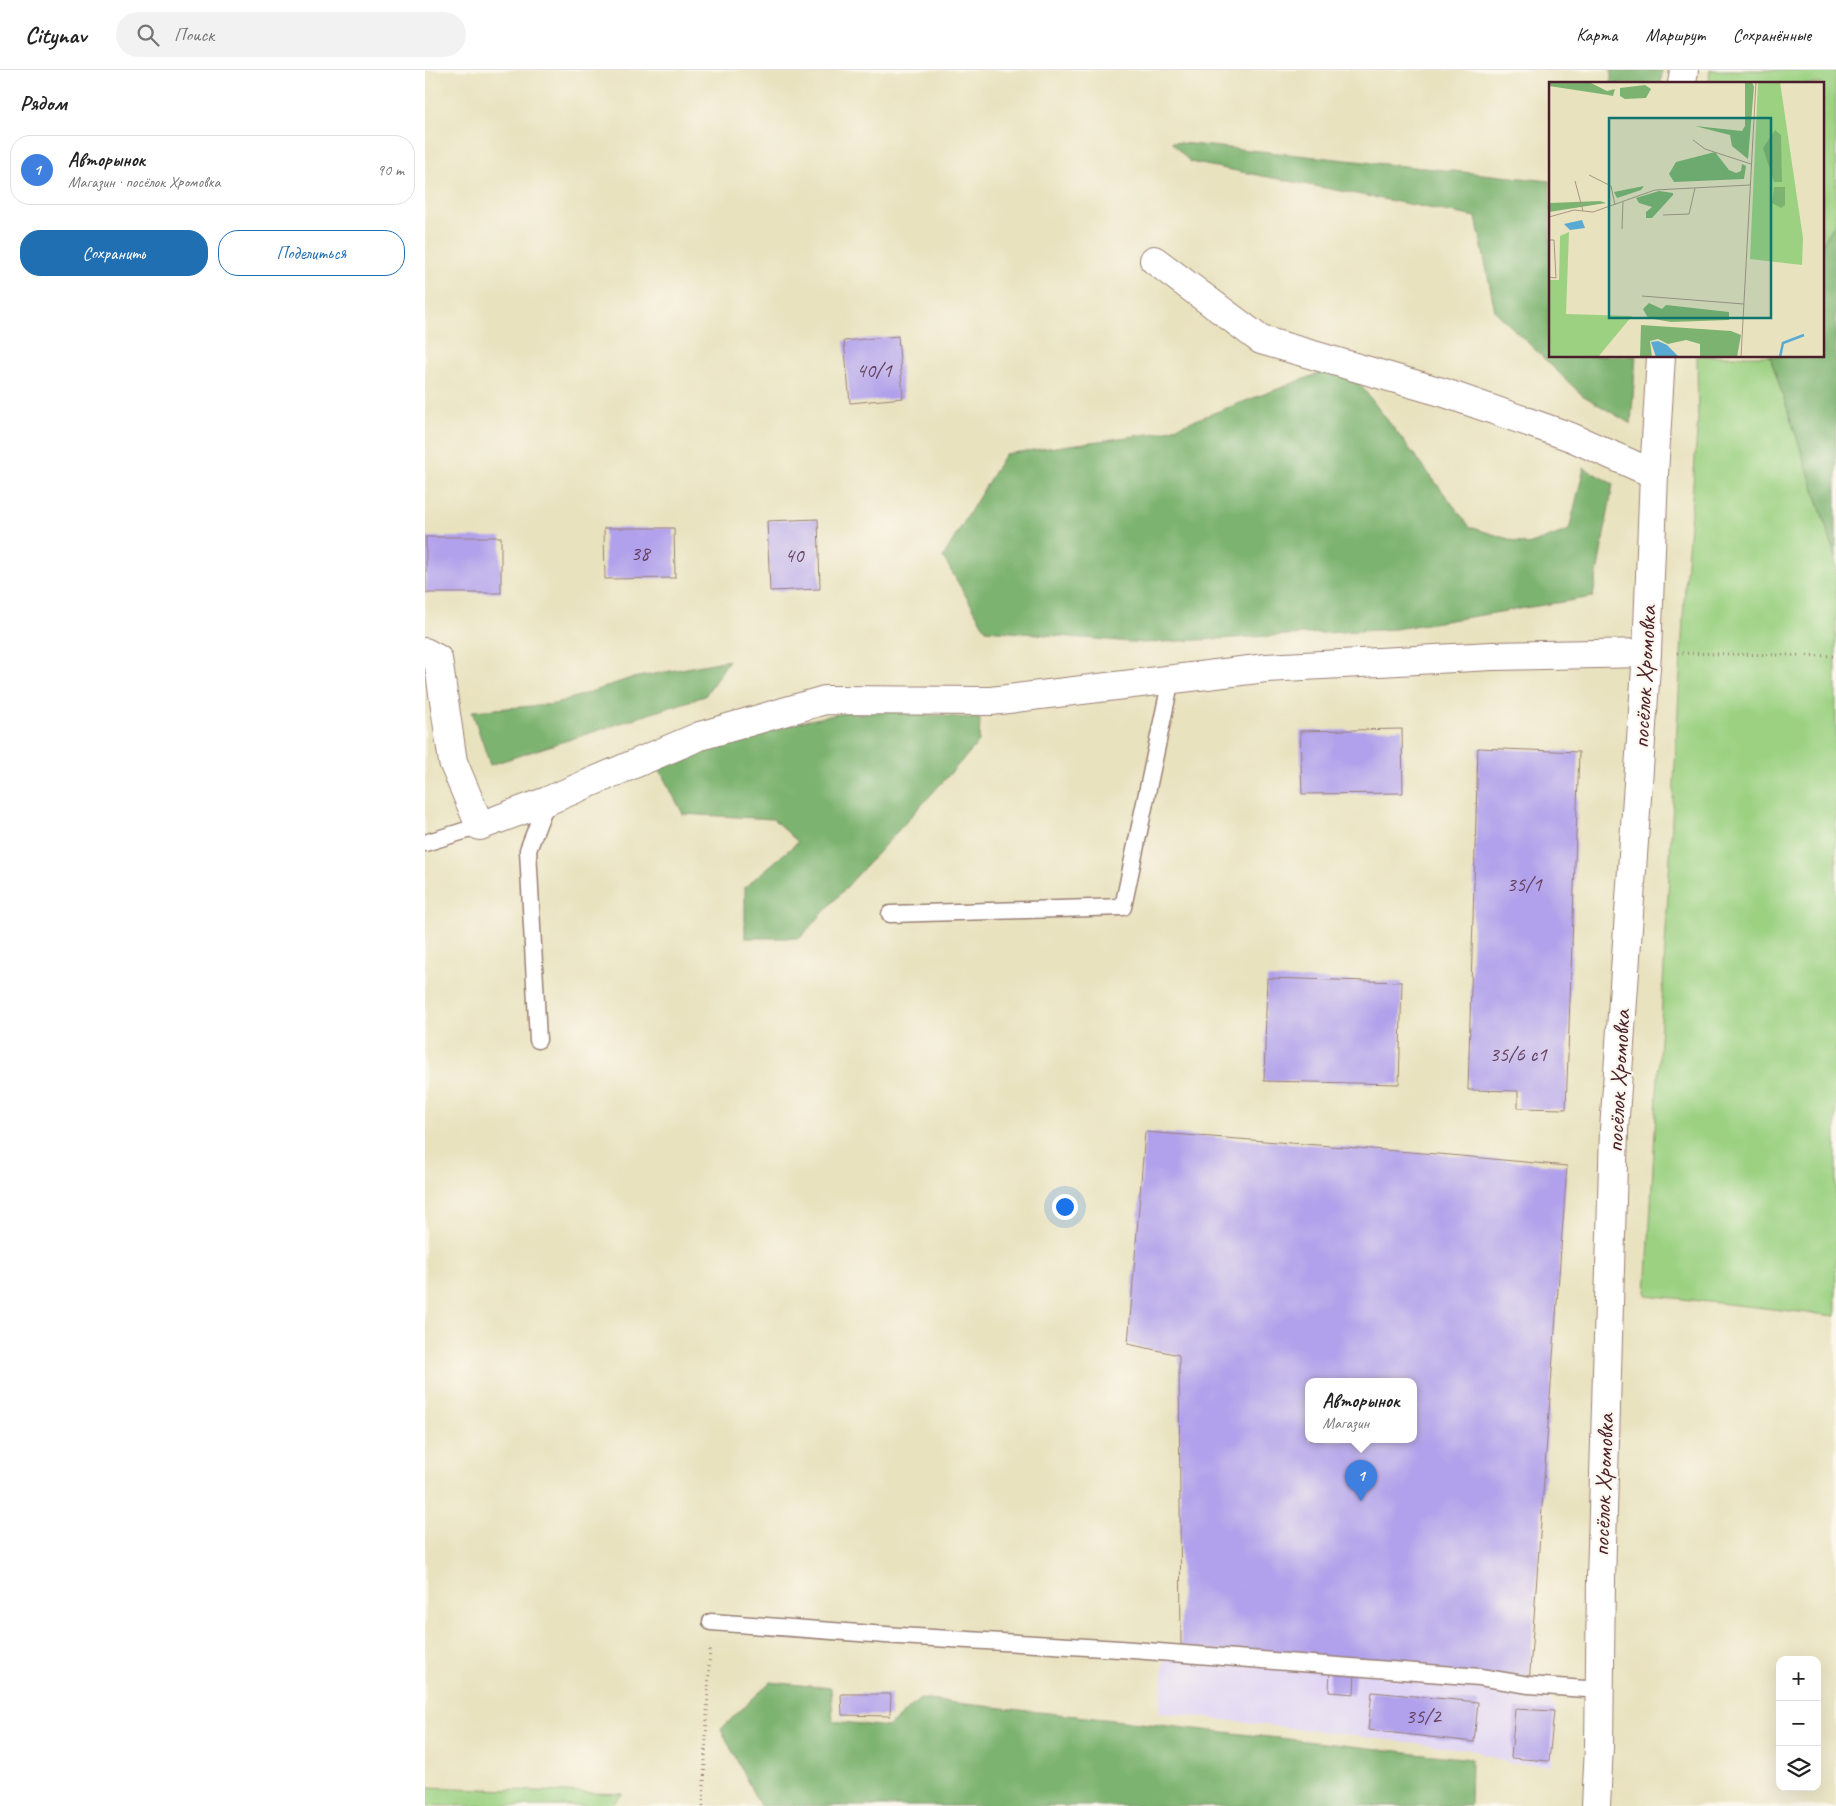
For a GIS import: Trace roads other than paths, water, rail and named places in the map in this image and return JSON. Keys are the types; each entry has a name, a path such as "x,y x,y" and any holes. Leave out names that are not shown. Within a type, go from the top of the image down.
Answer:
{"street":[{"path":"1154,260 1261,340 1445,393 1571,437 1654,474"},
{"name":"посёлок Хромовка","path":"1596,1806 1614,1130 1647,653 1661,358"},
{"path":"425,652 438,659 453,762 480,826 547,801 700,736 825,700 991,701 1285,667 1492,656 1647,653"}],"lane":[{"path":"890,914 1123,907 1171,679"},
{"path":"538,1040 528,850 547,801"},
{"path":"425,843 480,826"},
{"path":"711,1622 1119,1648 1480,1677 1529,1685 1600,1690"}],"place":[{"name":"Авторынок","path":"1361,1501"}]}
